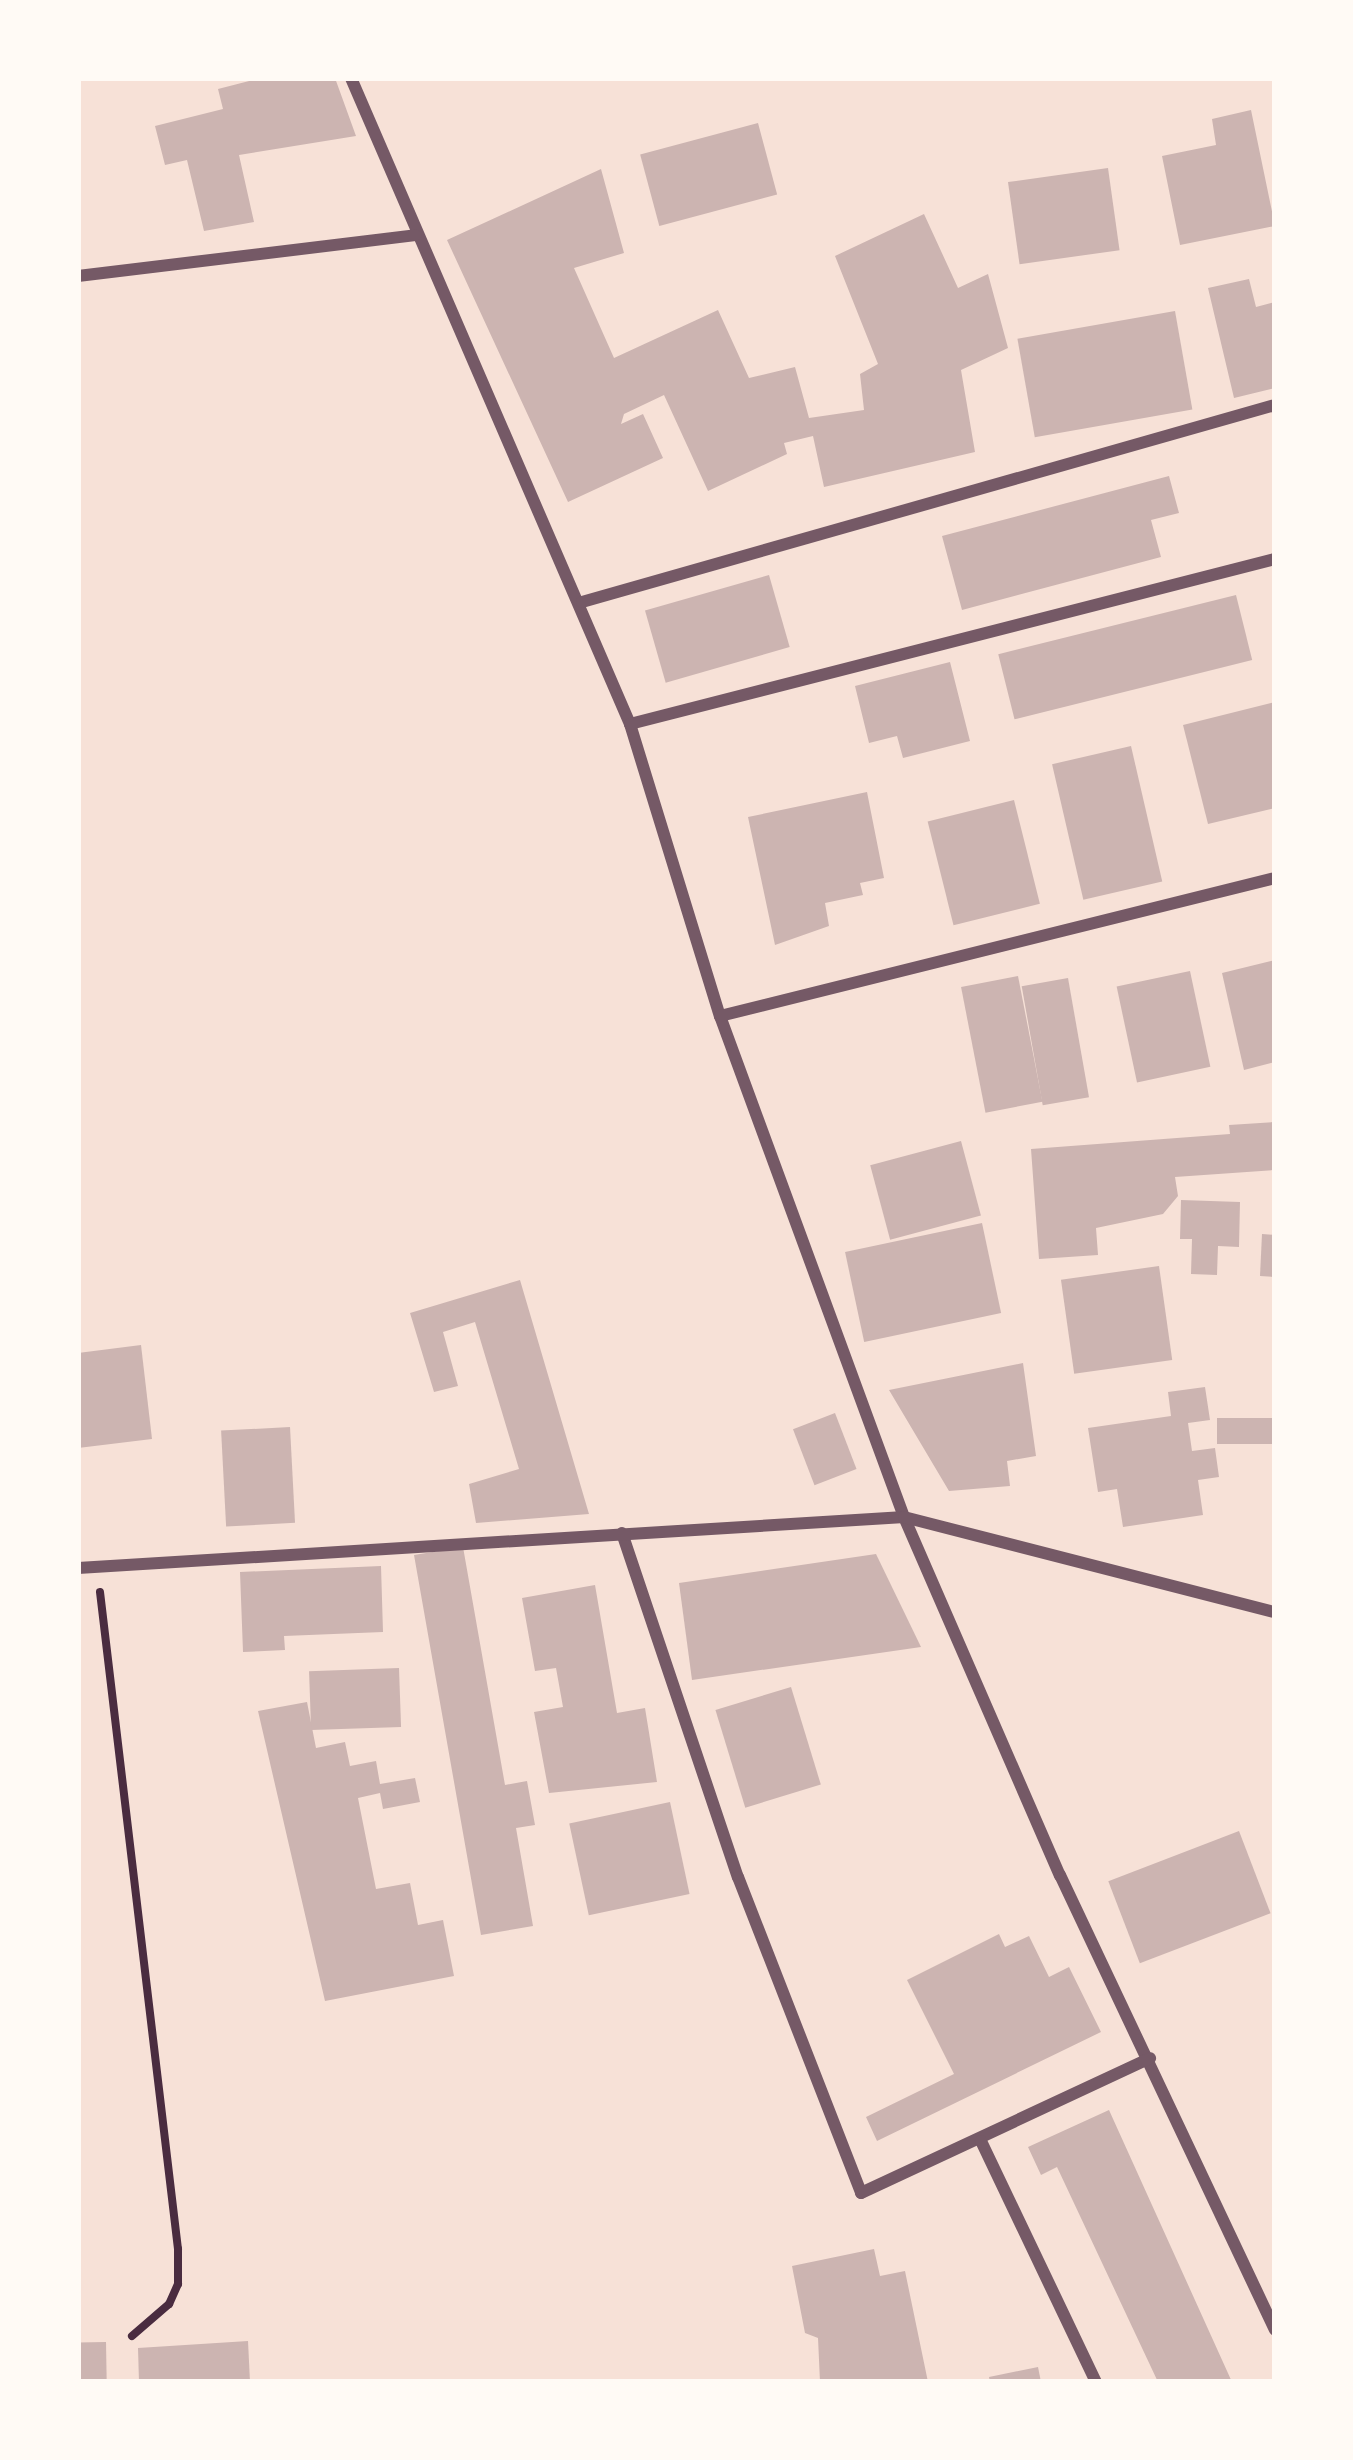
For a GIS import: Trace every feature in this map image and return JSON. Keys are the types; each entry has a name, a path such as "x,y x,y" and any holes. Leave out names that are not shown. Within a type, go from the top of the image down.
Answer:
{"street":[{"path":"351,78 416,235 582,602 629,724 720,1016 904,1517 1275,2330"},
{"path":"78,276 416,235"},
{"path":"582,602 1275,405"},
{"path":"629,724 1275,560"},
{"path":"720,1016 1275,878"},
{"path":"78,1568 904,1517 1275,1612"},
{"path":"622,1533 738,1877 861,2193 1150,2058"},
{"path":"981,2140 1096,2382"}],"path":[{"path":"97,1567 178,2249 178,2284 169,2304 132,2336"}],"building":[{"path":"261,78 335,78 356,136 239,155 254,222 204,231 187,160 165,165 155,126 223,109 218,89"},
{"path":"1251,110 1275,226 1180,245 1162,156 1216,145 1212,119"},
{"path":"758,123 777,194 659,226 640,155"},
{"path":"1108,168 1120,250 1020,264 1008,182"},
{"path":"601,169 624,253 574,268 614,358 718,310 749,378 795,367 809,418 864,410 860,374 878,364 835,256 924,214 958,288 988,274 1008,348 961,370 975,452 824,487 813,436 784,443 787,454 708,491 664,395 624,414 621,424 643,414 663,458 568,502 447,240"},
{"path":"1249,279 1256,307 1275,302 1275,388 1234,398 1208,288"},
{"path":"1175,311 1192,409 1035,437 1017,339"},
{"path":"1169,476 1179,513 1151,520 1161,557 962,610 942,536"},
{"path":"769,575 790,647 666,683 645,611"},
{"path":"1236,595 1252,660 1014,719 998,654"},
{"path":"950,662 970,741 903,758 897,736 869,743 855,686"},
{"path":"1275,702 1275,808 1208,824 1183,725"},
{"path":"1131,746 1162,881 1083,900 1052,764"},
{"path":"867,792 884,878 860,883 863,895 825,903 829,926 775,945 748,817"},
{"path":"1014,800 1040,904 954,925 928,822"},
{"path":"1275,960 1275,1062 1244,1070 1222,973"},
{"path":"1190,971 1210,1067 1137,1082 1117,987"},
{"path":"1018,976 1042,1102 985,1113 961,987"},
{"path":"1068,978 1089,1097 1043,1105 1022,986"},
{"path":"1275,1122 1275,1170 1175,1177 1178,1196 1163,1214 1096,1228 1098,1255 1039,1259 1031,1149 1230,1134 1229,1125"},
{"path":"961,1141 981,1215 890,1240 870,1165"},
{"path":"1181,1200 1240,1202 1239,1247 1218,1246 1217,1275 1191,1274 1192,1239 1180,1239"},
{"path":"982,1223 1001,1313 864,1342 845,1252"},
{"path":"1262,1234 1275,1235 1275,1277 1260,1276"},
{"path":"1159,1266 1172,1360 1074,1374 1061,1280"},
{"path":"520,1280 589,1514 476,1523 469,1484 519,1469 475,1322 443,1332 458,1386 434,1392 410,1313"},
{"path":"141,1345 152,1439 78,1448 78,1353"},
{"path":"1023,1363 1036,1456 1007,1461 1010,1486 949,1491 889,1390"},
{"path":"1205,1387 1210,1420 1188,1423 1192,1451 1215,1448 1219,1477 1198,1480 1203,1515 1123,1527 1117,1489 1098,1492 1088,1428 1171,1416 1168,1392"},
{"path":"835,1413 857,1469 814,1485 793,1429"},
{"path":"1217,1418 1275,1418 1275,1444 1217,1444"},
{"path":"290,1427 295,1523 226,1526 221,1431"},
{"path":"463,1547 505,1785 527,1781 535,1825 516,1828 533,1926 481,1935 414,1555"},
{"path":"876,1554 921,1647 692,1680 679,1583"},
{"path":"381,1566 383,1632 284,1636 285,1650 243,1652 240,1572"},
{"path":"595,1585 617,1713 645,1708 657,1782 549,1793 534,1712 563,1707 556,1668 535,1671 522,1598"},
{"path":"399,1668 401,1727 311,1730 309,1671"},
{"path":"791,1687 821,1785 745,1808 715,1710"},
{"path":"307,1702 316,1748 345,1742 350,1766 376,1761 380,1784 415,1778 420,1802 383,1809 380,1793 358,1798 376,1889 410,1883 418,1925 443,1920 454,1976 325,2001 258,1711"},
{"path":"670,1802 690,1894 589,1915 569,1823"},
{"path":"1239,1831 1271,1913 1140,1963 1108,1881"},
{"path":"999,1934 1005,1947 1029,1936 1049,1977 1069,1967 1101,2032 877,2141 866,2117 954,2074 907,1980"},
{"path":"1109,2110 1232,2382 1158,2382 1057,2167 1041,2175 1028,2147"},
{"path":"874,2249 880,2276 905,2271 928,2382 820,2382 818,2338 805,2333 792,2266"},
{"path":"248,2341 250,2382 139,2382 138,2348"},
{"path":"78,2342 106,2342 107,2382 79,2382"},
{"path":"1038,2367 1041,2382 990,2382 989,2377"}]}
